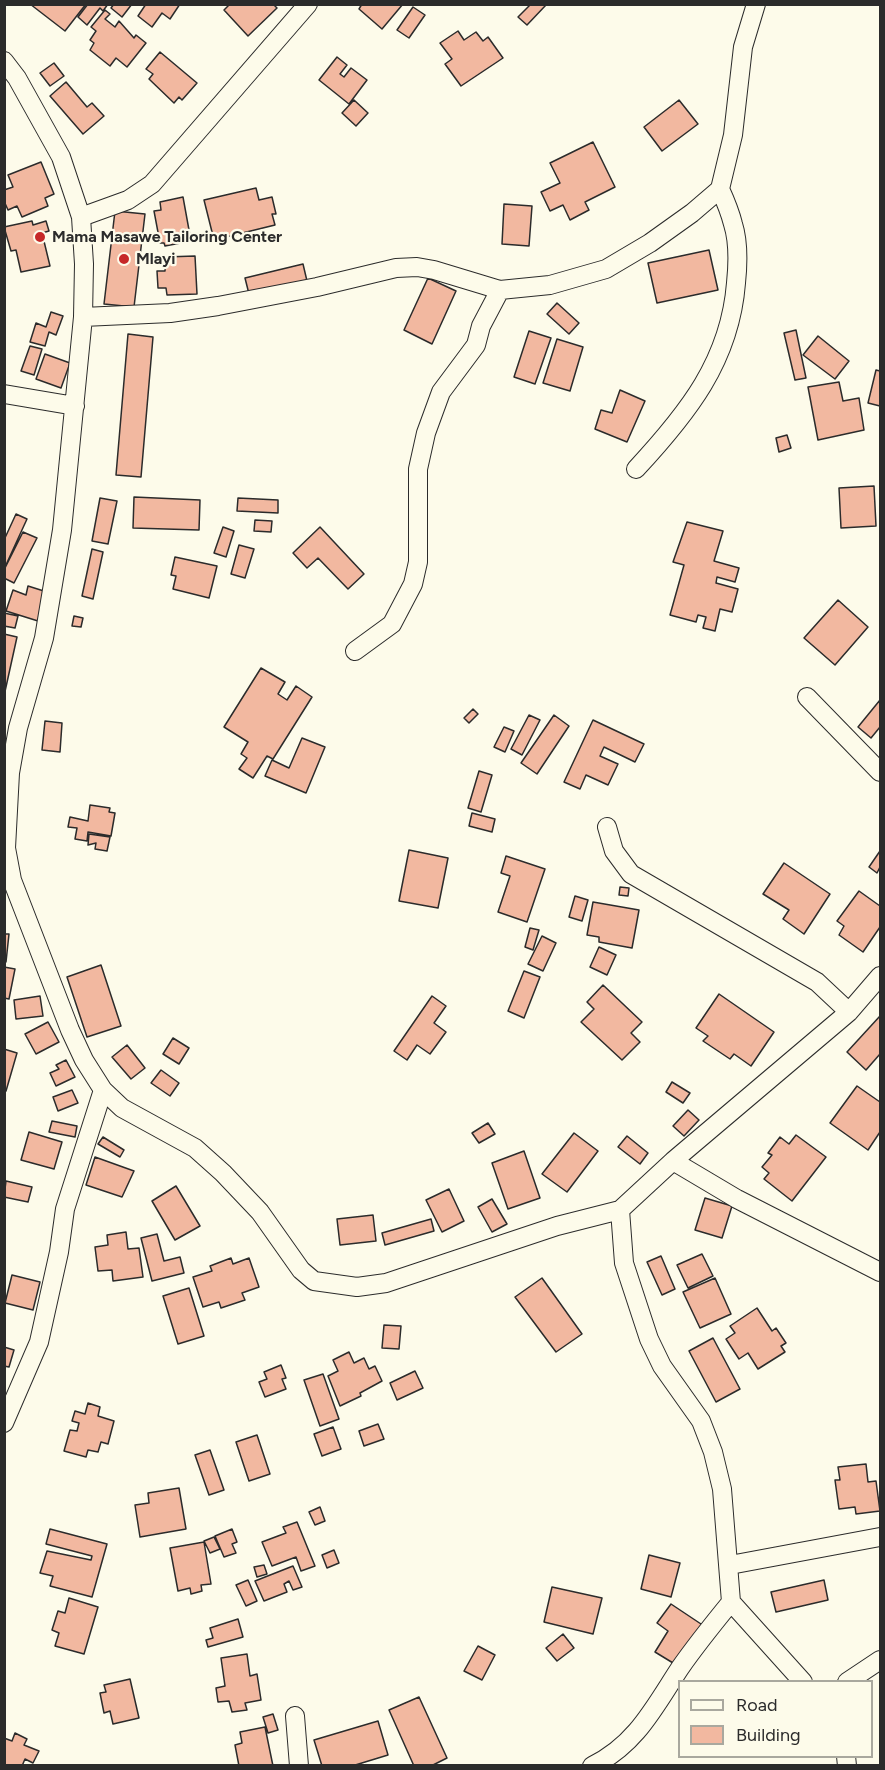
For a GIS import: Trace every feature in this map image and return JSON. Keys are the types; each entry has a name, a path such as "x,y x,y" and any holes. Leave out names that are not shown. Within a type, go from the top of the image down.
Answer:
{"street":[{"path":"81,217 128,200 152,184 308,4"},
{"path":"82,317 170,313 218,306 317,287 396,268 417,267 500,290 550,285 606,269 650,243 720,189 732,147 742,47 756,4"},
{"path":"4,62 17,78 61,158 81,217 82,317 75,406 52,597 44,638 11,725 6,848 12,880 70,1030 102,1090 122,1108 195,1148 223,1173 260,1212 301,1270 314,1281 357,1287 386,1283 557,1226 620,1210 849,1012 880,976"},
{"path":"636,469 686,411 724,346 735,303 738,261 734,225 720,189"},
{"path":"355,651 392,624 413,584 418,562 418,470 426,434 441,392 476,345 481,326 500,290"},
{"path":"4,394 75,406"},
{"path":"807,697 880,772"},
{"path":"607,827 614,851 631,874 817,982 849,1012"},
{"path":"7,1411 39,1342 59,1252 65,1209 102,1090"},
{"path":"674,1161 737,1199 880,1272"},
{"path":"620,1210 624,1263 642,1320 662,1366 701,1421 713,1452 722,1489 730,1565 731,1602 801,1680"},
{"path":"730,1565 880,1537"},
{"path":"592,1766 624,1744 653,1714 693,1649 731,1602"},
{"path":"850,1680 880,1660"},
{"path":"296,1716 299,1766"}],"building":[{"path":"30,4 86,4 65,31"},
{"path":"88,4 108,4 103,11 100,8 87,25 78,17"},
{"path":"114,4 132,4 122,17 111,8"},
{"path":"146,4 180,4 170,19 162,13 152,27 138,16"},
{"path":"230,4 273,4 277,8 248,36 224,10"},
{"path":"362,4 403,4 382,29 359,9"},
{"path":"531,4 546,5 527,25 518,17"},
{"path":"413,7 425,15 409,38 397,30"},
{"path":"105,10 110,14 105,19 115,27 119,21 134,38 136,35 146,43 127,67 116,58 110,66 90,50 94,43 90,40 96,31 91,27"},
{"path":"458,31 464,40 476,32 483,41 488,37 503,58 461,86 445,64 452,59 440,43"},
{"path":"160,52 197,83 182,100 179,97 174,103 149,79 153,74 146,69"},
{"path":"337,57 347,65 340,74 344,77 351,68 367,80 349,104 319,80"},
{"path":"54,63 64,76 50,86 40,73"},
{"path":"66,82 87,107 92,103 104,116 83,134 50,96"},
{"path":"354,100 368,113 356,126 342,113"},
{"path":"679,100 698,124 662,151 644,127"},
{"path":"593,142 615,187 585,202 589,210 570,220 563,205 550,211 541,192 560,183 550,163"},
{"path":"41,162 54,194 45,198 48,206 22,217 17,206 8,210 4,201 4,190 13,187 8,175"},
{"path":"256,188 259,200 272,197 276,214 272,214 275,225 214,240 204,200"},
{"path":"183,197 191,241 165,246 164,243 160,243 154,211 161,210 160,202"},
{"path":"504,204 532,206 529,246 502,244"},
{"name":"Mlayi","path":"115,211 145,214 134,307 104,304"},
{"path":"32,221 33,225 46,221 49,231 42,233 50,266 21,272 16,250 11,251 4,227"},
{"path":"709,250 718,290 657,303 648,263"},
{"path":"195,256 197,294 167,295 166,288 158,288 157,271 165,271 165,257"},
{"path":"303,264 307,281 249,294 245,278"},
{"path":"428,278 456,291 432,344 404,330"},
{"path":"557,303 579,323 569,334 547,314"},
{"path":"51,312 63,316 56,335 49,332 45,346 30,342 36,323 46,327"},
{"path":"796,330 806,378 795,380 784,333"},
{"path":"529,331 551,338 535,384 514,377"},
{"path":"128,334 153,337 141,477 116,475"},
{"path":"818,336 849,361 835,379 803,355"},
{"path":"557,339 583,347 570,391 543,383"},
{"path":"30,346 42,349 34,375 21,371"},
{"path":"45,354 70,363 61,388 36,379"},
{"path":"876,370 880,371 880,406 868,403"},
{"path":"839,382 843,401 859,398 864,430 818,440 808,387"},
{"path":"620,390 645,401 627,442 595,429 601,410 612,413"},
{"path":"787,435 791,448 779,452 776,438"},
{"path":"874,486 876,526 841,528 839,488"},
{"path":"134,497 200,500 199,530 133,528"},
{"path":"100,498 117,501 108,544 92,541"},
{"path":"238,498 278,500 278,513 237,511"},
{"path":"16,514 27,519 5,567 4,540"},
{"path":"255,520 272,521 271,532 254,531"},
{"path":"687,522 723,531 714,561 739,568 735,582 717,577 716,583 738,589 732,612 720,609 715,631 703,628 706,617 698,615 696,622 670,615 684,565 673,562"},
{"path":"223,527 234,531 226,557 214,553"},
{"path":"320,527 364,574 348,589 318,558 307,568 293,553"},
{"path":"23,532 37,538 14,583 4,578 4,570"},
{"path":"239,545 254,549 245,578 231,574"},
{"path":"92,549 103,552 93,599 82,596"},
{"path":"175,557 217,566 209,598 173,589 176,576 171,575"},
{"path":"28,586 47,592 38,621 6,611 13,590 26,595"},
{"path":"838,600 868,627 835,665 804,638"},
{"path":"4,613 18,616 15,628 4,626"},
{"path":"74,616 83,618 81,627 72,626"},
{"path":"4,634 17,637 4,696"},
{"path":"261,668 285,682 278,694 287,700 296,686 312,697 273,759 267,756 253,778 239,769 247,758 241,754 248,742 224,727"},
{"path":"880,700 880,727 871,738 858,727"},
{"path":"473,709 478,714 469,723 464,718"},
{"path":"529,715 540,720 522,755 511,749"},
{"path":"554,715 569,726 537,774 521,763"},
{"path":"593,720 644,744 635,762 604,747 600,756 618,764 608,785 586,775 580,789 564,782"},
{"path":"45,721 62,723 60,752 42,750"},
{"path":"504,727 514,731 505,752 494,747"},
{"path":"302,738 325,747 306,793 265,776 272,760 289,768"},
{"path":"479,771 492,775 481,812 468,808"},
{"path":"90,805 110,808 109,812 115,813 111,836 88,832 87,841 75,839 77,828 68,827 70,817 88,821"},
{"path":"472,813 495,819 492,832 469,826"},
{"path":"89,834 110,837 107,851 95,849 96,843 88,845"},
{"path":"409,850 448,858 438,908 399,901"},
{"path":"880,851 880,867 877,873 869,867"},
{"path":"506,856 545,869 527,922 498,912 510,876 501,873"},
{"path":"784,863 830,894 804,934 783,919 789,910 763,894"},
{"path":"620,887 629,888 628,896 619,895"},
{"path":"859,891 880,906 880,927 863,952 839,935 844,926 837,921"},
{"path":"575,896 588,900 582,921 569,917"},
{"path":"593,902 639,910 632,948 599,942 599,937 587,935"},
{"path":"530,928 539,930 533,950 525,947"},
{"path":"4,934 9,934 6,962 4,962"},
{"path":"542,936 556,943 543,971 528,964"},
{"path":"599,947 616,955 607,975 590,967"},
{"path":"101,965 121,1026 87,1037 67,977"},
{"path":"4,967 15,969 9,999 4,998"},
{"path":"524,971 540,977 524,1018 508,1011"},
{"path":"603,985 642,1022 631,1033 640,1042 622,1060 581,1022 594,1009 587,1002"},
{"path":"719,994 774,1032 751,1066 734,1054 730,1059 703,1041 708,1036 696,1028"},
{"path":"40,996 43,1016 16,1019 14,1000"},
{"path":"432,996 446,1006 434,1023 446,1032 430,1054 417,1045 407,1060 394,1051"},
{"path":"880,1016 880,1054 866,1070 847,1052"},
{"path":"48,1022 59,1042 36,1054 25,1034"},
{"path":"173,1038 189,1048 179,1064 163,1054"},
{"path":"127,1045 145,1068 131,1079 112,1057"},
{"path":"4,1049 17,1053 6,1091 4,1090"},
{"path":"66,1060 75,1077 56,1086 50,1073 59,1069 56,1065"},
{"path":"161,1070 179,1083 170,1096 151,1083"},
{"path":"672,1082 690,1093 683,1103 666,1092"},
{"path":"857,1086 880,1102 880,1132 868,1150 830,1123"},
{"path":"72,1090 78,1103 58,1111 53,1097"},
{"path":"688,1110 699,1120 684,1136 673,1126"},
{"path":"52,1121 77,1126 75,1137 49,1132"},
{"path":"488,1123 495,1134 479,1143 472,1133"},
{"path":"29,1132 62,1142 54,1169 21,1160"},
{"path":"574,1133 598,1151 567,1192 542,1174"},
{"path":"796,1135 826,1157 792,1201 764,1179 769,1173 762,1167 772,1155 768,1153 780,1137 789,1144"},
{"path":"627,1136 648,1153 640,1164 618,1147"},
{"path":"103,1137 124,1150 120,1157 98,1144"},
{"path":"524,1151 540,1198 508,1209 492,1163"},
{"path":"95,1157 134,1171 122,1197 86,1185"},
{"path":"6,1181 32,1187 28,1202 4,1197"},
{"path":"176,1186 200,1226 175,1240 152,1201"},
{"path":"449,1189 464,1221 442,1232 426,1200"},
{"path":"705,1198 732,1206 722,1238 695,1230"},
{"path":"492,1199 507,1224 492,1232 478,1207"},
{"path":"373,1215 376,1241 340,1245 337,1219"},
{"path":"431,1219 434,1231 385,1245 382,1233"},
{"path":"126,1232 128,1249 139,1248 143,1277 113,1281 112,1270 98,1271 95,1247 108,1245 107,1235"},
{"path":"157,1234 164,1261 180,1257 184,1273 152,1281 141,1238"},
{"path":"702,1254 713,1276 688,1288 677,1265"},
{"path":"661,1256 675,1289 662,1295 647,1262"},
{"path":"231,1258 233,1264 249,1258 259,1287 242,1293 245,1300 221,1308 219,1302 203,1307 193,1277 212,1271 210,1266"},
{"path":"12,1275 40,1282 33,1310 5,1303"},
{"path":"542,1278 582,1334 556,1352 515,1297"},
{"path":"715,1278 731,1314 700,1328 683,1292"},
{"path":"189,1288 204,1336 178,1344 163,1296"},
{"path":"757,1308 772,1331 776,1328 786,1343 781,1346 785,1352 758,1369 748,1353 739,1359 726,1339 735,1333 730,1326"},
{"path":"384,1325 401,1326 399,1349 382,1348"},
{"path":"713,1338 740,1389 716,1402 689,1351"},
{"path":"4,1347 14,1350 9,1367 4,1366"},
{"path":"349,1352 354,1363 364,1358 369,1369 375,1366 382,1381 360,1393 361,1396 340,1406 328,1376 338,1371 333,1360"},
{"path":"281,1365 286,1378 282,1379 286,1389 265,1397 259,1382 267,1379 264,1372"},
{"path":"415,1371 423,1388 397,1400 390,1383"},
{"path":"323,1374 339,1419 320,1426 304,1380"},
{"path":"88,1403 100,1407 98,1416 114,1421 108,1444 101,1442 98,1452 88,1450 86,1457 64,1451 70,1430 77,1431 79,1423 72,1421 75,1411 85,1414"},
{"path":"378,1424 384,1439 364,1446 359,1431"},
{"path":"333,1427 341,1449 322,1456 314,1434"},
{"path":"257,1435 270,1474 249,1481 236,1442"},
{"path":"210,1450 224,1490 209,1495 195,1455"},
{"path":"866,1464 868,1482 876,1481 880,1511 856,1514 855,1507 839,1509 835,1480 840,1480 838,1467"},
{"path":"179,1488 186,1529 140,1537 135,1505 149,1503 148,1493"},
{"path":"320,1507 325,1521 315,1525 309,1512"},
{"path":"297,1522 315,1566 301,1571 296,1557 272,1566 262,1542 286,1533 283,1527"},
{"path":"50,1529 107,1544 92,1597 50,1586 53,1576 40,1573 47,1551 91,1560 92,1556 46,1544"},
{"path":"232,1529 237,1542 232,1544 236,1553 224,1557 215,1536"},
{"path":"214,1537 220,1549 210,1553 204,1541"},
{"path":"204,1542 211,1584 201,1585 202,1591 191,1594 190,1588 178,1591 170,1548"},
{"path":"334,1550 339,1563 327,1568 322,1555"},
{"path":"649,1555 680,1563 671,1597 641,1589"},
{"path":"264,1565 267,1574 257,1577 254,1567"},
{"path":"293,1566 302,1587 293,1590 289,1581 284,1584 287,1592 264,1601 255,1581"},
{"path":"248,1580 257,1601 246,1606 236,1585"},
{"path":"824,1580 828,1600 776,1612 771,1592"},
{"path":"552,1587 602,1598 593,1634 544,1622"},
{"path":"69,1598 98,1607 84,1654 55,1646 59,1633 52,1630 58,1611 65,1613"},
{"path":"671,1604 704,1626 678,1666 655,1652 668,1631 657,1623"},
{"path":"238,1619 243,1637 208,1647 206,1640 213,1638 210,1628"},
{"path":"563,1634 574,1648 557,1661 546,1648"},
{"path":"478,1646 495,1655 482,1680 464,1671"},
{"path":"247,1654 250,1676 257,1674 261,1700 245,1703 247,1710 232,1712 229,1701 218,1702 216,1688 225,1686 221,1658"},
{"path":"130,1679 139,1718 113,1724 110,1711 104,1713 100,1693 106,1692 104,1685"},
{"path":"419,1697 447,1758 431,1766 414,1766 389,1710"},
{"path":"273,1714 278,1730 268,1733 263,1717"},
{"path":"378,1721 388,1755 352,1766 322,1766 314,1740"},
{"path":"265,1727 273,1766 239,1766 235,1745 242,1743 240,1732"},
{"path":"15,1733 27,1739 24,1745 39,1751 33,1763 25,1759 22,1766 4,1766 4,1738 12,1741"}],"place":[{"name":"Mama Masawe Tailoring Center","path":"40,237"},
{"name":"Mlayi","path":"124,259"}]}
